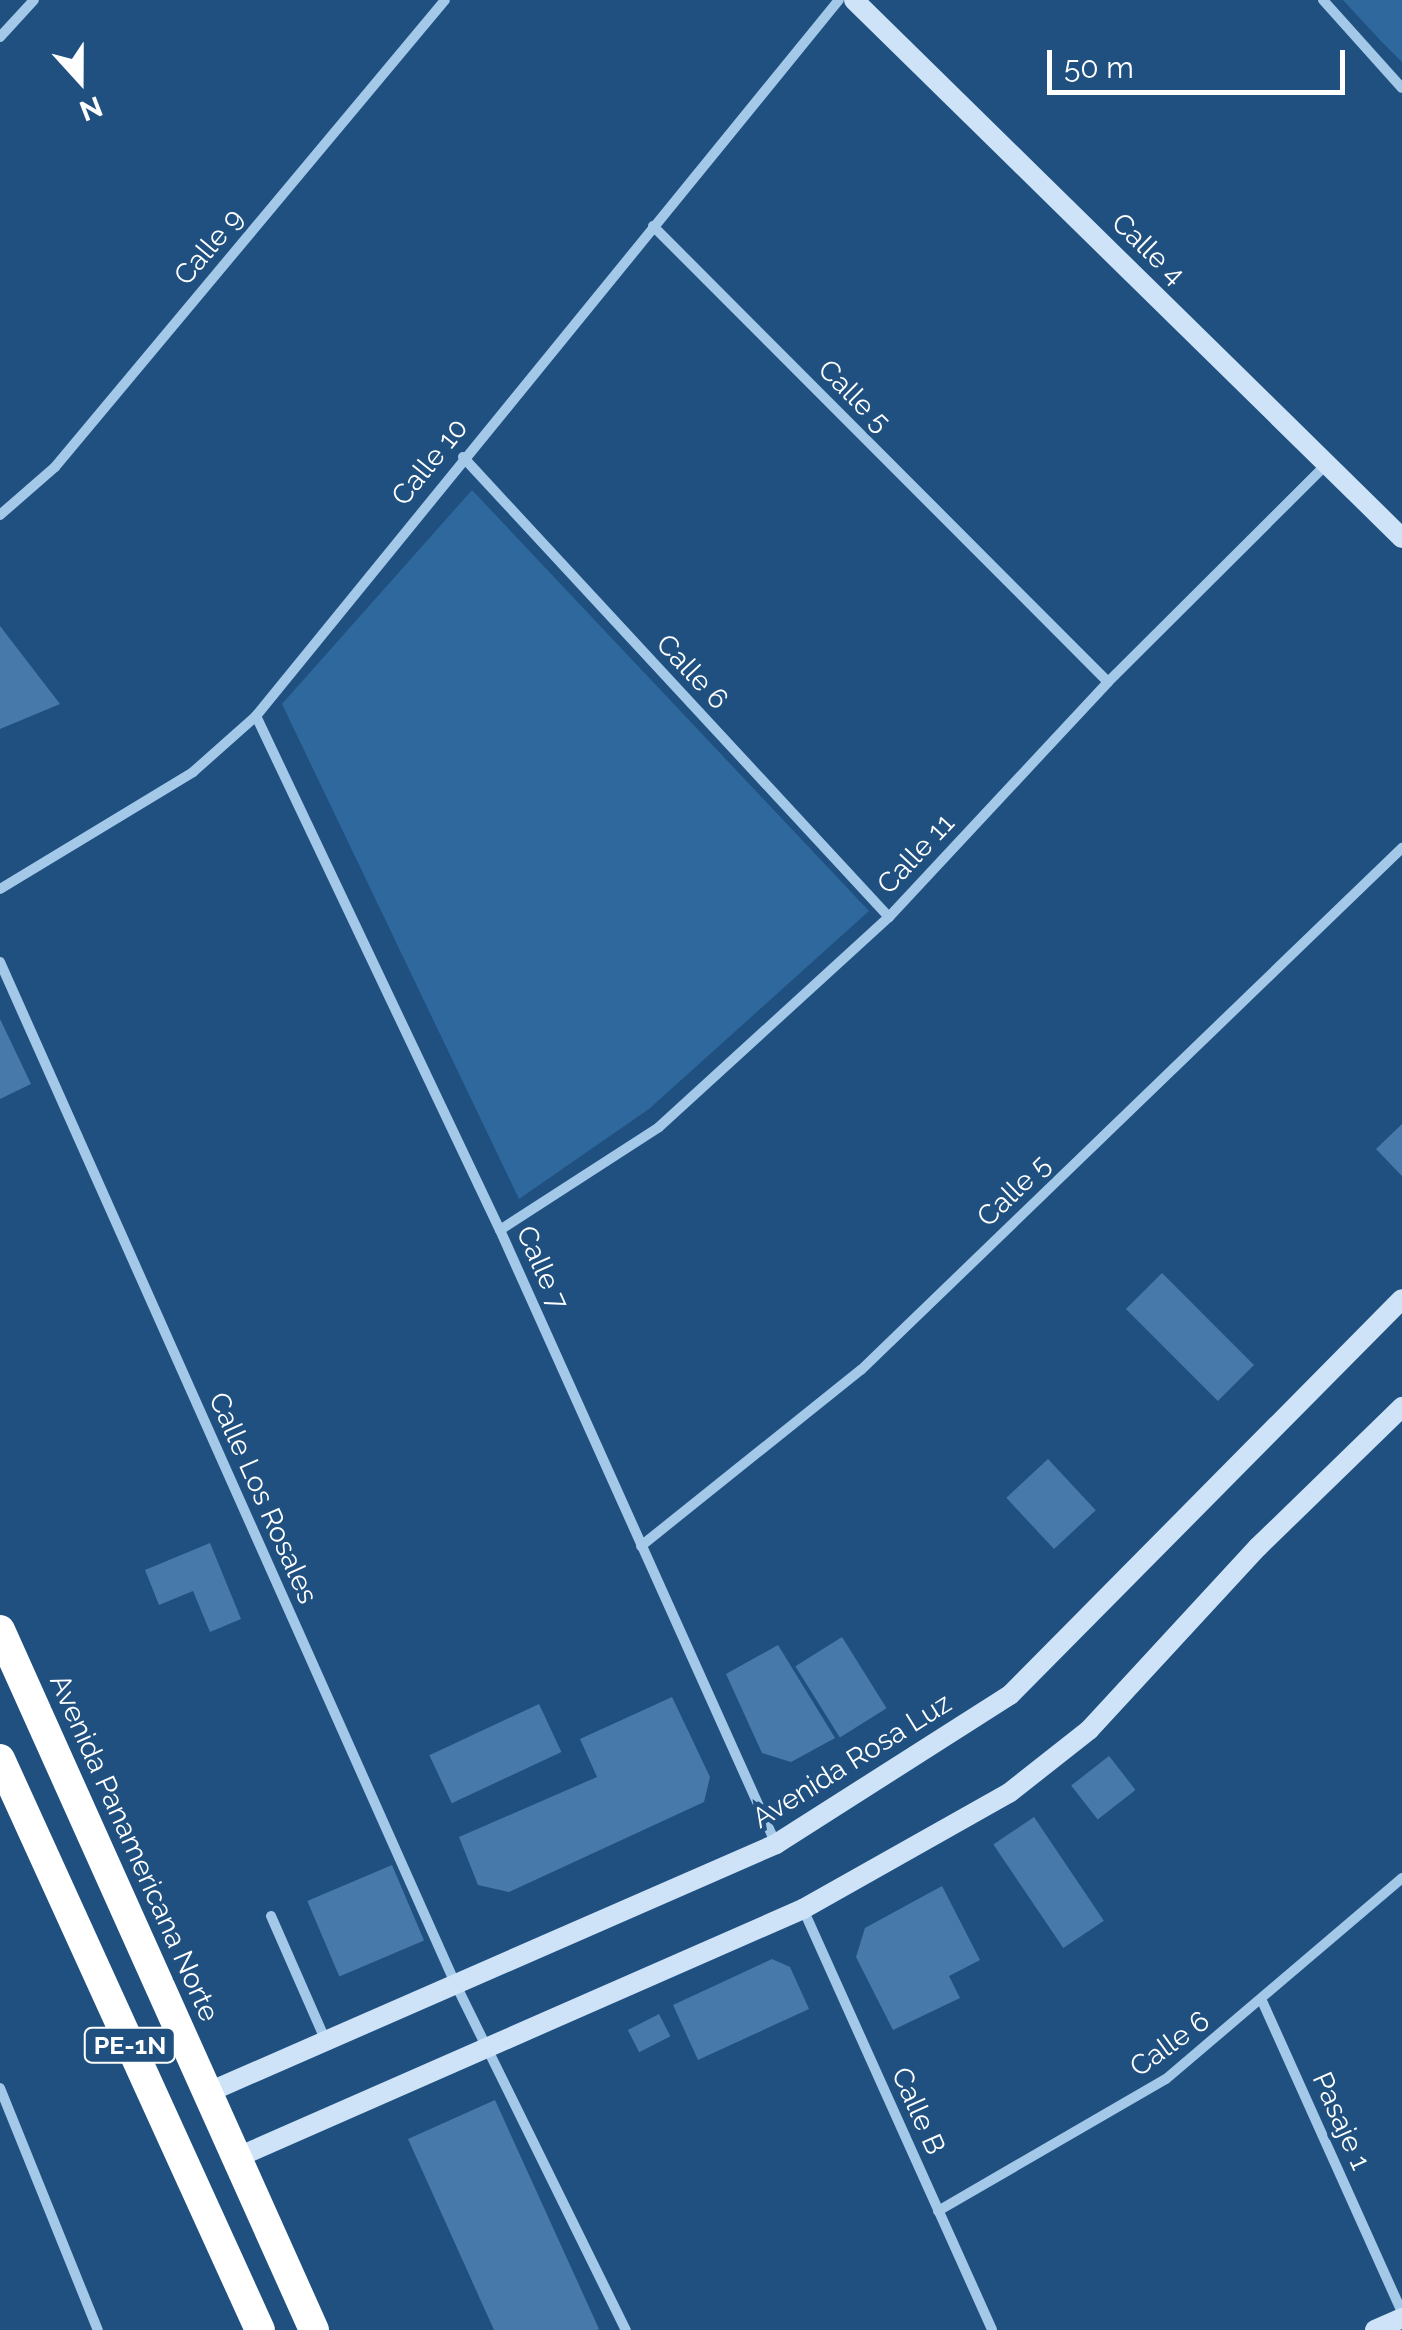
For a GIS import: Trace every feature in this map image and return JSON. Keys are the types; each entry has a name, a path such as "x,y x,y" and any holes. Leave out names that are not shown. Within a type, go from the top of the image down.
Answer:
{"highway":[{"name":"Avenida Panamericana Norte","path":"0,1630 209,2092"},
{"name":"PE-1N","path":"0,1759 257,2328"},
{"name":"PE-1N","path":"209,2092 314,2330"}],"street":[{"path":"0,37 34,0"},
{"name":"Calle 9","path":"0,515 54,467 444,0"},
{"name":"Calle 10","path":"0,889 193,772 256,716 462,458 839,0"},
{"name":"Calle 4","path":"854,0 1402,538"},
{"path":"1323,0 1402,88"},
{"name":"Calle 5","path":"653,226 1108,682"},
{"name":"Calle 6","path":"462,458 889,917"},
{"name":"Calle 11","path":"500,1230 658,1127 889,917 1108,682 1327,464"},
{"name":"Calle 7","path":"256,716 500,1230 776,1844"},
{"name":"Calle 5","path":"641,1546 861,1370 1402,848"},
{"name":"Calle Los Rosales","path":"0,962 455,1983 492,2048 626,2330"},
{"name":"Avenida Rosa Luz","path":"209,2092 776,1844 1010,1694 1402,1299"},
{"path":"238,2157 803,1909 1009,1793 1089,1730 1258,1547 1402,1407"},
{"name":"Calle 6","path":"938,2212 1166,2079 1263,2003 1402,1878"},
{"name":"Calle B","path":"803,1909 992,2330"},
{"path":"271,1916 326,2041"},
{"name":"Pasaje 1","path":"1263,2003 1402,2315"},
{"path":"0,2088 98,2330"},
{"path":"1375,2330 1402,2315"}],"shaded area":[{"path":"1343,0 1402,0 1402,62 1380,40"},
{"path":"472,490 869,911 649,1109 519,1199 282,704"}],"building":[{"path":"0,626 60,704 0,729"},
{"path":"0,1019 31,1084 0,1099"},
{"path":"1402,1124 1402,1176 1376,1149"},
{"path":"1162,1273 1254,1365 1218,1401 1126,1309"},
{"path":"1048,1459 1096,1510 1054,1549 1006,1498"},
{"path":"210,1543 241,1619 210,1632 193,1591 159,1605 145,1570"},
{"path":"842,1637 887,1708 840,1737 795,1666"},
{"path":"778,1645 835,1738 791,1762 762,1753 726,1674"},
{"path":"672,1697 710,1777 704,1802 509,1892 478,1885 459,1837 597,1777 580,1739"},
{"path":"539,1704 561,1752 452,1803 429,1755"},
{"path":"1109,1756 1135,1790 1098,1819 1071,1786"},
{"path":"1034,1817 1104,1921 1063,1948 993,1844"},
{"path":"392,1865 424,1940 339,1976 307,1901"},
{"path":"942,1886 980,1960 949,1976 960,1998 893,2030 856,1957 865,1928"},
{"path":"772,1959 790,1967 809,2009 698,2060 673,2005"},
{"path":"659,2014 670,2036 639,2052 628,2030"},
{"path":"495,2100 597,2330 494,2330 408,2139"}]}
